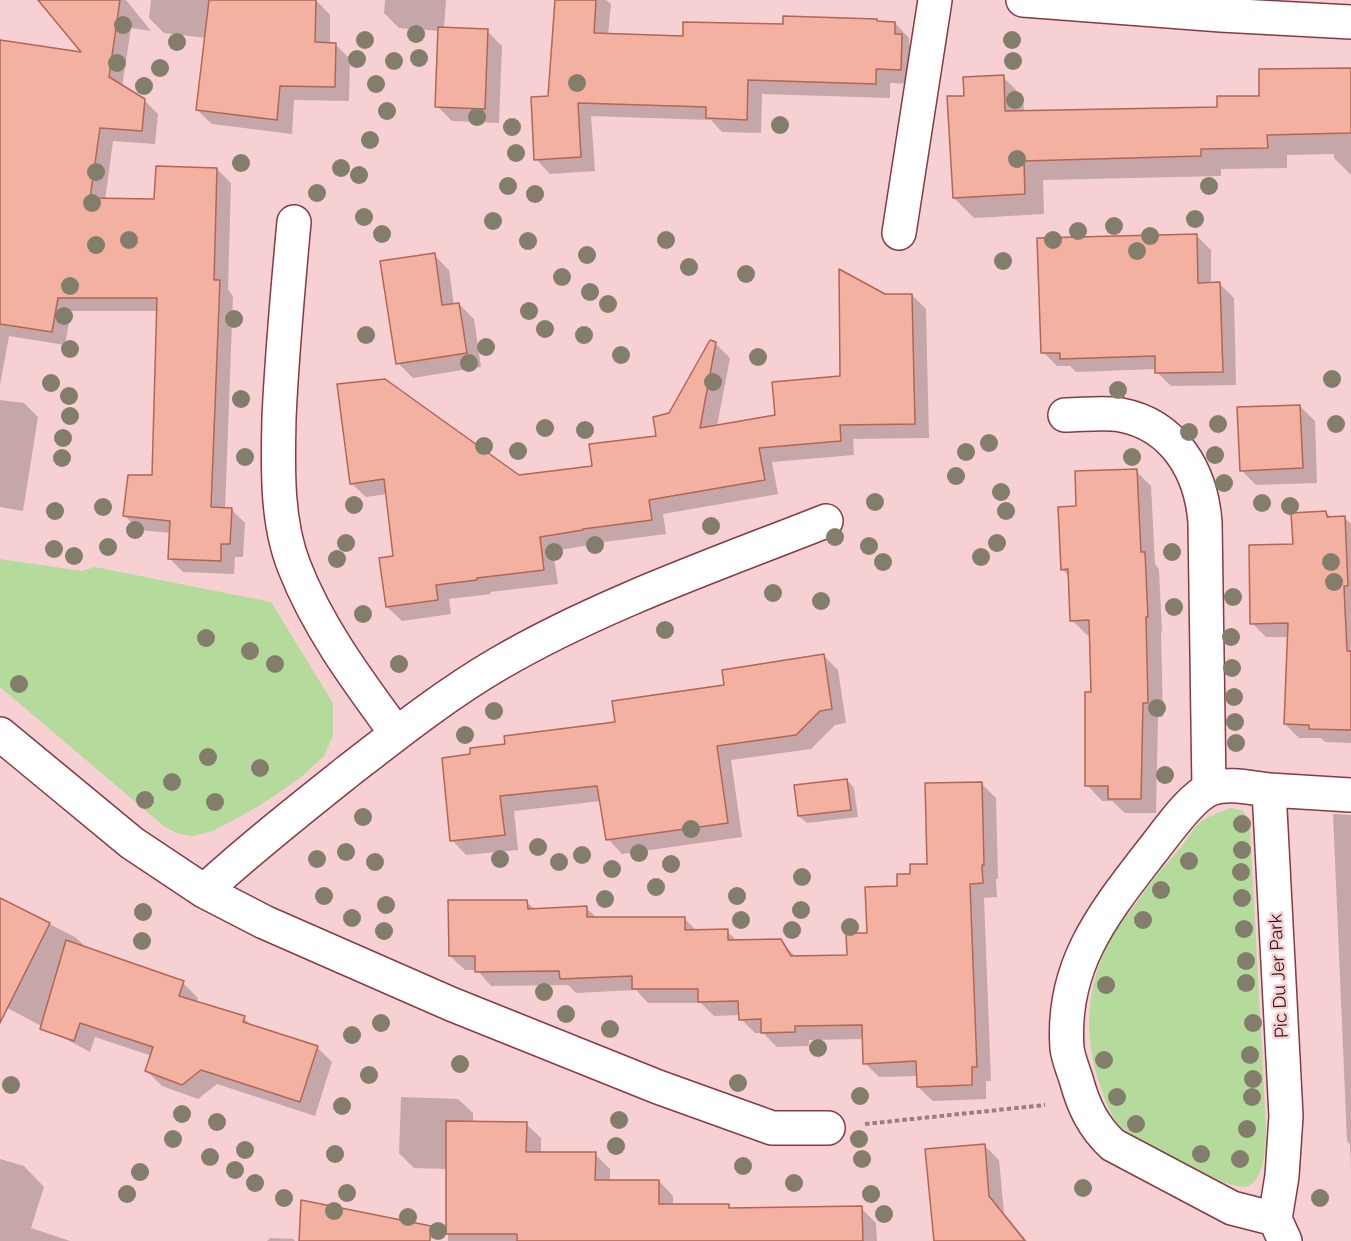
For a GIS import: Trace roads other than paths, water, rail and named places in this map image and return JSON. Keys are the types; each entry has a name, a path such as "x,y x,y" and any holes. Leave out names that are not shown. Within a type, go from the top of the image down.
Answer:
{"street":[{"path":"899,233 935,0"},
{"path":"1023,0 1221,15 1351,21"},
{"path":"294,222 282,351 279,430 279,484 286,539 304,590 341,657 396,734"},
{"path":"1065,415 1120,415 1148,424 1169,438 1187,459 1198,487 1204,509 1209,789"},
{"path":"204,891 259,841 396,734 453,692 501,662 547,638 651,591 826,521"},
{"path":"0,734 132,843 204,891 288,933 450,1004 651,1085 772,1128 828,1128"},
{"path":"1280,1230 1232,1208 1113,1145 1101,1135 1083,1102 1067,1050 1067,1018 1072,985 1086,945 1111,903 1180,815 1209,789 1234,786 1351,795"},
{"name":"Pic Du Jer Park","path":"1269,790 1286,1116 1280,1230"}]}
